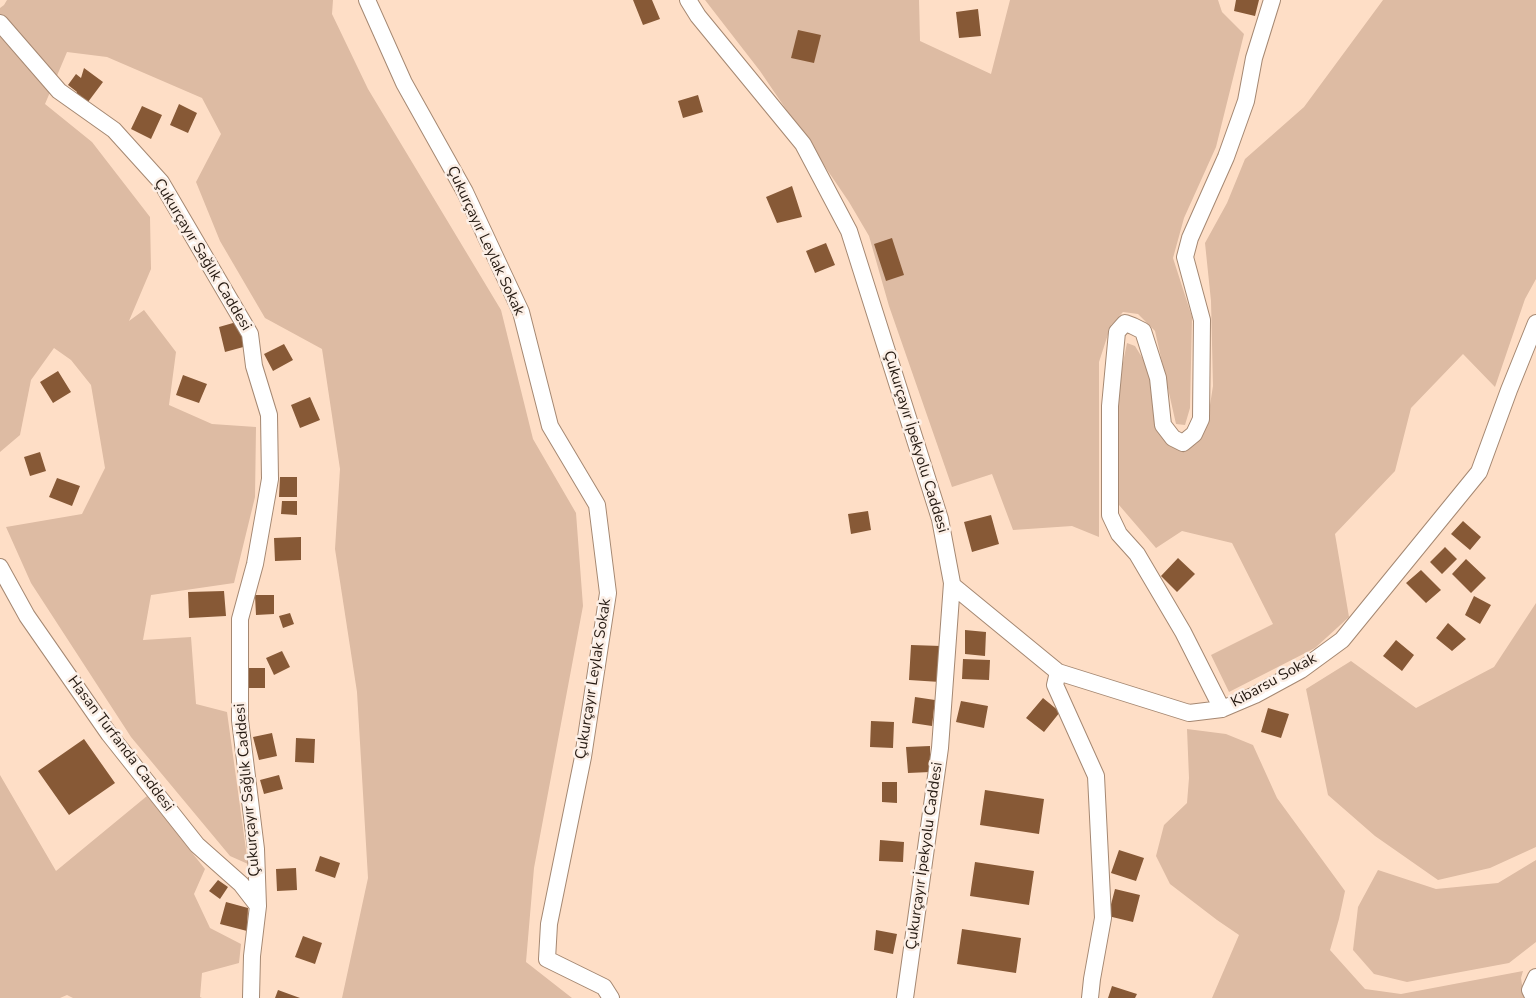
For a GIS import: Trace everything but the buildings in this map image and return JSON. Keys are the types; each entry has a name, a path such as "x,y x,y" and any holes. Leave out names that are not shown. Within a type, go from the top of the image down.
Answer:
{"street":[{"name":"Çukurçayır Leylak Sokak","path":"367,0 404,83 466,192 520,312 550,426 597,505 608,593 583,757 549,924 547,959 604,987 611,998"},
{"name":"Çukurçayır İpekyolu Caddesi","path":"688,0 698,16 803,144 849,231 940,519 952,586 940,748 904,998"},
{"path":"1222,709 1184,632 1137,554 1119,534 1110,515 1110,406 1117,332 1125,323 1143,331 1158,378 1163,425 1173,438 1184,443 1194,434 1201,418 1202,320 1185,257 1190,238 1226,157 1246,101 1254,58 1272,0"},
{"name":"Çukurçayır Sağlık Caddesi","path":"0,23 59,91 114,130 161,182 250,334 254,366 270,416 270,479 255,564 240,619 240,720 256,849 258,906 252,956 251,998"},
{"name":"Kibarsu Sokak","path":"952,586 1058,672 1189,713 1222,709 1255,695 1301,670 1342,640 1479,472 1536,323"},
{"name":"Hasan Turfanda Caddesi","path":"0,567 27,616 108,734 196,845 241,884 258,906"},
{"path":"1058,672 1055,684 1096,776 1103,918 1090,998"},
{"path":"1534,998 1530,990 1536,977"}],"shaded area":[{"path":"7,0 333,0 332,14 368,89 501,310 533,439 576,513 583,606 534,868 526,962 572,998 342,998 368,878 357,692 335,549 340,469 322,349 265,318 220,241 196,182 221,134 202,98 107,57 67,52 45,104 92,142 150,217 151,269 129,321 144,310 176,352 169,405 212,424 256,427 255,497 234,583 151,595 143,640 191,637 196,704 227,712 248,864 230,856 131,737 31,583 6,527 82,514 105,468 91,385 71,360 54,348 31,380 20,435 0,452 0,8"},
{"path":"705,0 919,0 920,41 991,74 1010,0 1218,0 1222,12 1244,34 1216,147 1184,218 1173,258 1192,317 1190,408 1185,425 1176,424 1155,331 1138,314 1123,312 1111,325 1099,362 1099,537 1072,526 1013,530 992,474 952,487 889,306 869,236 849,202 760,71"},
{"path":"1383,0 1536,0 1536,279 1525,299 1495,387 1463,354 1411,408 1395,471 1335,534 1349,617 1315,648 1229,692 1211,655 1273,624 1232,543 1182,531 1156,548 1119,505 1119,382 1127,343 1135,346 1148,367 1159,427 1169,445 1184,452 1197,443 1207,424 1213,386 1211,301 1205,243 1227,203 1245,159 1304,107"},
{"path":"1536,603 1536,847 1490,868 1438,880 1375,836 1328,795 1306,689 1351,661 1416,708 1494,667"},
{"path":"1187,729 1226,734 1253,745 1277,798 1345,891 1330,950 1365,989 1401,994 1523,971 1521,978 1524,998 1212,998 1239,935 1170,884 1156,856 1164,825 1187,803 1189,778"},
{"path":"0,775 56,871 147,796 205,869 194,894 210,928 241,944 239,963 202,973 200,997 202,998 73,998 67,995 60,998 0,998"},
{"path":"1536,860 1536,942 1509,963 1407,982 1374,974 1353,950 1358,907 1378,870 1436,889 1498,883"}]}
